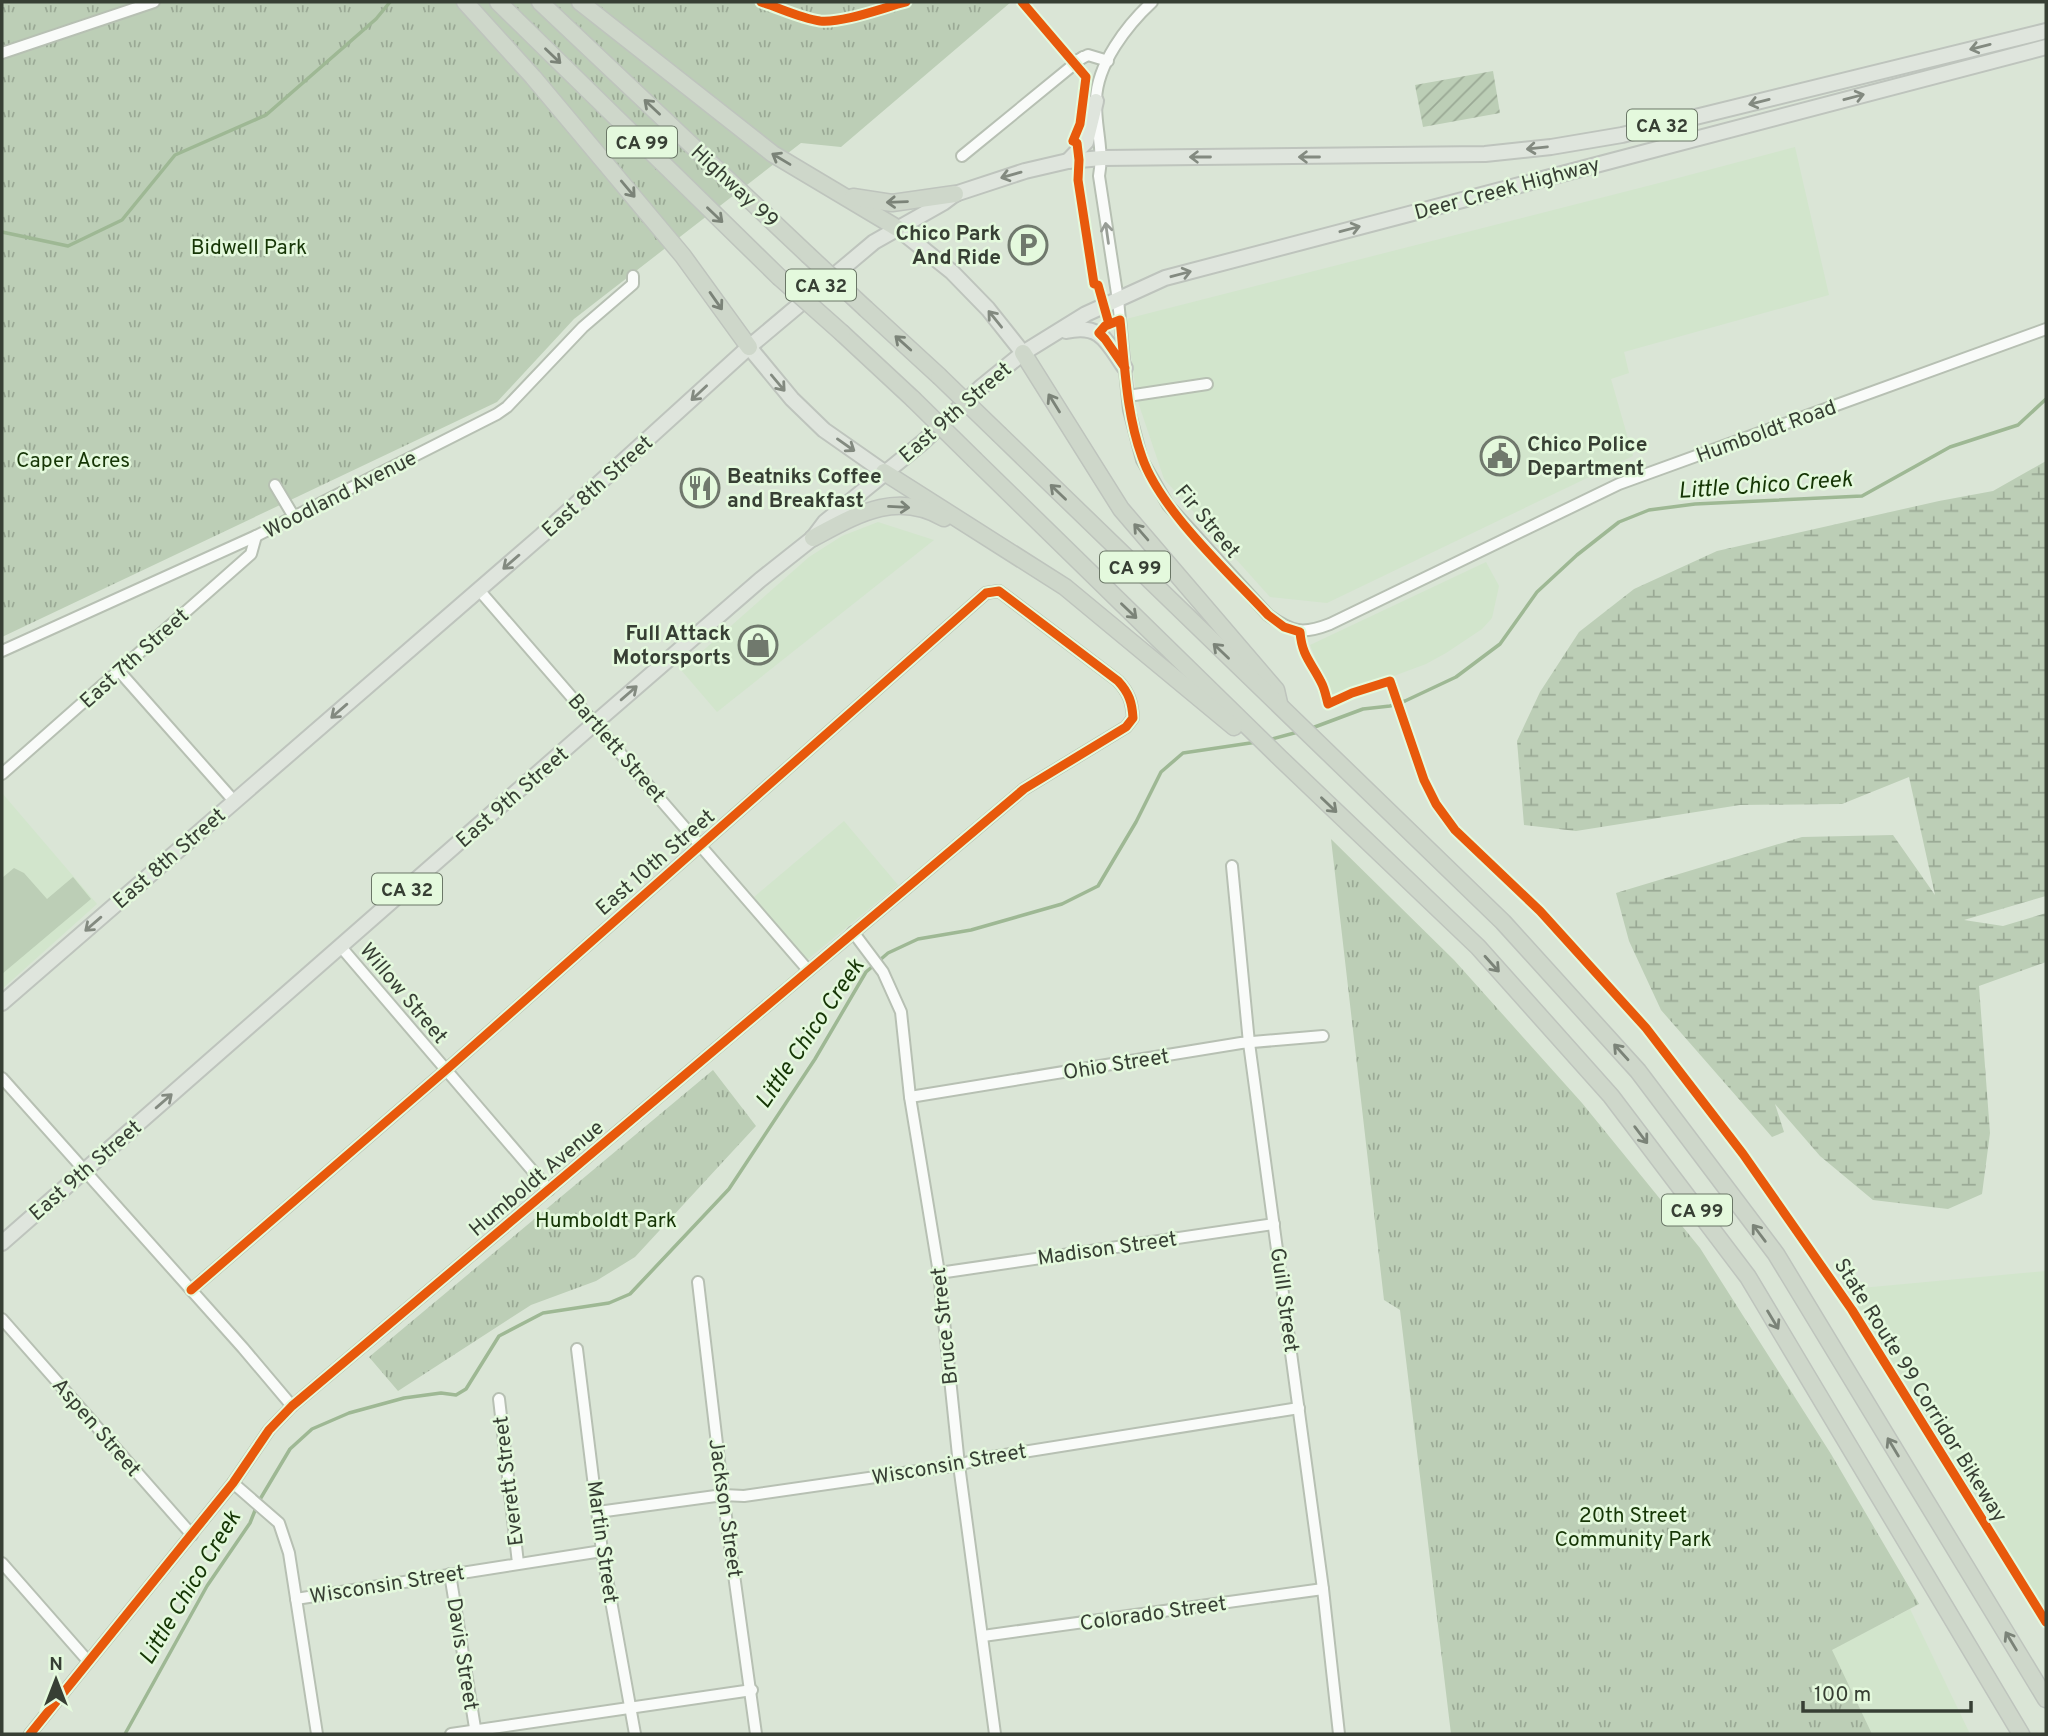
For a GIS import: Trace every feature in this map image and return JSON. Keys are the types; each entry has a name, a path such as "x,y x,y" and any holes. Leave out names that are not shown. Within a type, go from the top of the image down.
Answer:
{"highway":[{"path":"465,2 689,264 748,347"},
{"name":"Highway 99","path":"540,2 939,376 1283,710"},
{"path":"580,2 773,154 840,193 891,203 955,194"},
{"name":"CA 99","path":"501,5 779,277 913,399 1237,723 1279,758 1478,947 1612,1096 1748,1277 2021,1734"},
{"path":"840,193 845,199 897,228"},
{"path":"1023,353 1121,509 1276,690 1283,710"},
{"path":"884,472 1065,587 1237,723"},
{"path":"813,538 866,510 880,506 897,506 938,515 969,533 1006,548"},
{"name":"CA 99","path":"1283,710 1503,922 1637,1071 1776,1254 2046,1699"},
{"path":"2000,1698 2011,1734"}],"main road":[{"name":"Deer Creek Highway","path":"1102,158 1419,156 1485,154 1551,147 1622,135 2046,31"},
{"name":"Deer Creek Highway","path":"1023,353 1086,314 1165,278 2046,47"},
{"path":"1068,161 1086,142 1096,101"},
{"name":"East 8th Street","path":"2,1003 479,590 654,435 748,347 866,248 955,194 1012,175 1068,161 1102,158"},
{"path":"897,228 952,272 988,309 1023,353"},
{"path":"1054,333 1081,327 1094,330 1105,339 1125,368"},
{"path":"748,347 792,399 824,430 884,472"},
{"name":"East 9th Street","path":"2,1243 595,723 760,580 813,538 825,522 923,442 980,388 1023,353"}],"street":[{"path":"2,53 154,2"},
{"path":"1102,158 1096,101 1108,61 1129,26 1152,2"},
{"path":"962,156 1083,57 1095,56 1108,61"},
{"name":"Fir Street","path":"1102,158 1099,176 1118,300 1128,396 1142,460 1168,505 1268,615 1284,627 1300,632"},
{"name":"Woodland Avenue","path":"2,652 256,536 507,407 583,327 633,284 633,276"},
{"name":"Humboldt Road","path":"1300,632 1313,631 1330,624 1619,484 2046,329"},
{"path":"1128,396 1207,384"},
{"path":"275,485 294,517"},
{"name":"East 7th Street","path":"2,774 251,554 256,536"},
{"name":"Bartlett Street","path":"479,590 808,970"},
{"name":"East 10th Street","path":"191,1290 446,1070 986,593 999,591 1118,681 1127,691 1132,703 1133,718"},
{"path":"119,671 234,801"},
{"name":"Humboldt Avenue","path":"30,1734 233,1483 269,1430 292,1406 1024,789 1084,754 1126,726 1133,718"},
{"name":"Guill Street","path":"1232,866 1248,1043 1300,1408 1339,1734"},
{"name":"Bruce Street","path":"853,932 883,972 901,1012 910,1097 939,1273 959,1465 995,1734"},
{"name":"Willow Street","path":"341,947 549,1190"},
{"name":"Ohio Street","path":"910,1097 1248,1043 1323,1036"},
{"path":"2,1078 292,1406"},
{"name":"Madison Street","path":"939,1273 1274,1224"},
{"name":"Jackson Street","path":"698,1282 723,1495 756,1734"},
{"name":"Aspen Street","path":"2,1319 192,1535"},
{"name":"Martin Street","path":"578,1349 602,1551 635,1734"},
{"name":"Everett Street","path":"499,1399 518,1563"},
{"name":"Wisconsin Street","path":"598,1512 723,1495 744,1496 959,1465 979,1459 1300,1408"},
{"path":"233,1483 279,1522 289,1553 317,1734"},
{"name":"Wisconsin Street","path":"296,1599 602,1551"},
{"path":"2,1563 88,1661"},
{"name":"Davis Street","path":"450,1574 476,1733"},
{"name":"Colorado Street","path":"982,1636 1323,1589"},
{"path":"452,1734 476,1733 631,1706 752,1690"}],"shaded area":[{"path":"1795,147 1829,295 1624,352 1629,373 1611,379 1633,456 1327,603 1270,597 1164,479 1137,399 1126,319"},
{"path":"878,522 934,540 717,712 681,670 809,557 842,536"},
{"path":"1486,562 1499,586 1492,618 1482,629 1426,664 1332,699 1310,645"},
{"path":"2,793 97,904 2,989"},
{"path":"844,821 898,885 807,960 754,897"},
{"path":"2046,1271 2046,1612 1857,1305 1861,1288"},
{"path":"1910,1609 1970,1734 1872,1734 1831,1650"}],"green space":[{"name":"Bidwell Park","path":"2,2 1011,2 841,147 801,143 574,319 497,402 2,637"},
{"path":"1493,71 1500,113 1423,127 1415,85"},
{"path":"2046,461 2046,896 1964,920 2003,926 2046,913 2046,962 1979,986 1990,1133 1982,1194 1948,1209 1873,1200 1820,1156 1775,1104 1784,1132 1772,1137 1661,1010 1629,941 1616,893 1802,837 1893,835 1935,895 1909,777 1842,804 1740,805 1576,831 1524,825 1517,741 1540,692 1579,632 1634,589 1717,551 1993,491"},
{"name":"20th Street Community Park","path":"1331,839 1454,960 1582,1103 1700,1248 1831,1454 1919,1604 1832,1650 1872,1734 1451,1734 1400,1310 1384,1300"},
{"path":"14,868 24,873 47,899 73,877 91,899 2,974 2,878"},
{"name":"Humboldt Park","path":"713,1070 756,1126 635,1257 596,1281 531,1305 398,1391 369,1357"}],"waterway":[{"path":"2,232 68,246 122,220 175,155 266,115 376,19 390,2"},
{"name":"Little Chico Creek","path":"1312,728 1363,709 1390,706 1405,701 1456,677 1500,644 1537,592 1577,555 1619,522 1649,510 1695,504 1862,496 1950,447 2018,425 2046,399"},
{"name":"Little Chico Creek","path":"1268,740 1298,732"},
{"name":"Little Chico Creek","path":"259,1501 290,1449 312,1429 349,1413 404,1398 441,1393 456,1395 466,1389 499,1336 543,1313 609,1303 630,1294 729,1189 815,1059 866,972 888,953 918,939 971,930 1062,904 1098,886 1136,822 1161,772 1183,753 1257,742"},
{"name":"Little Chico Creek","path":"125,1734 207,1586 250,1523 256,1508"}],"cycle path":[{"path":"761,2 820,21 851,17 906,2"},
{"path":"1022,2 1086,77 1080,124 1073,141 1077,143 1078,180 1094,284 1098,285 1109,324"},
{"name":"State Route 99 Corridor Bikeway","path":"1125,368 1105,339 1099,333 1105,326 1120,320 1133,424 1142,457 1164,498 1197,540 1268,615 1284,627 1300,632 1305,653 1322,685 1328,704 1390,681 1424,780 1436,804 1455,830 1540,911 1646,1028 1743,1154 1852,1310 2046,1622"},
{"path":"30,1734 233,1483 269,1430 292,1406 1024,789 1126,727 1133,718 1131,702 1125,690 1118,681 999,591 986,593 446,1070 191,1290"}],"place":[{"name":"Chico Park And Ride","path":"1028,245"},
{"name":"Chico Police Department","path":"1500,456"},
{"name":"Beatniks Coffee and Breakfast","path":"700,488"},
{"name":"Full Attack Motorsports","path":"758,645"}],"park label":[{"name":"Caper Acres","path":"73,460"}]}
